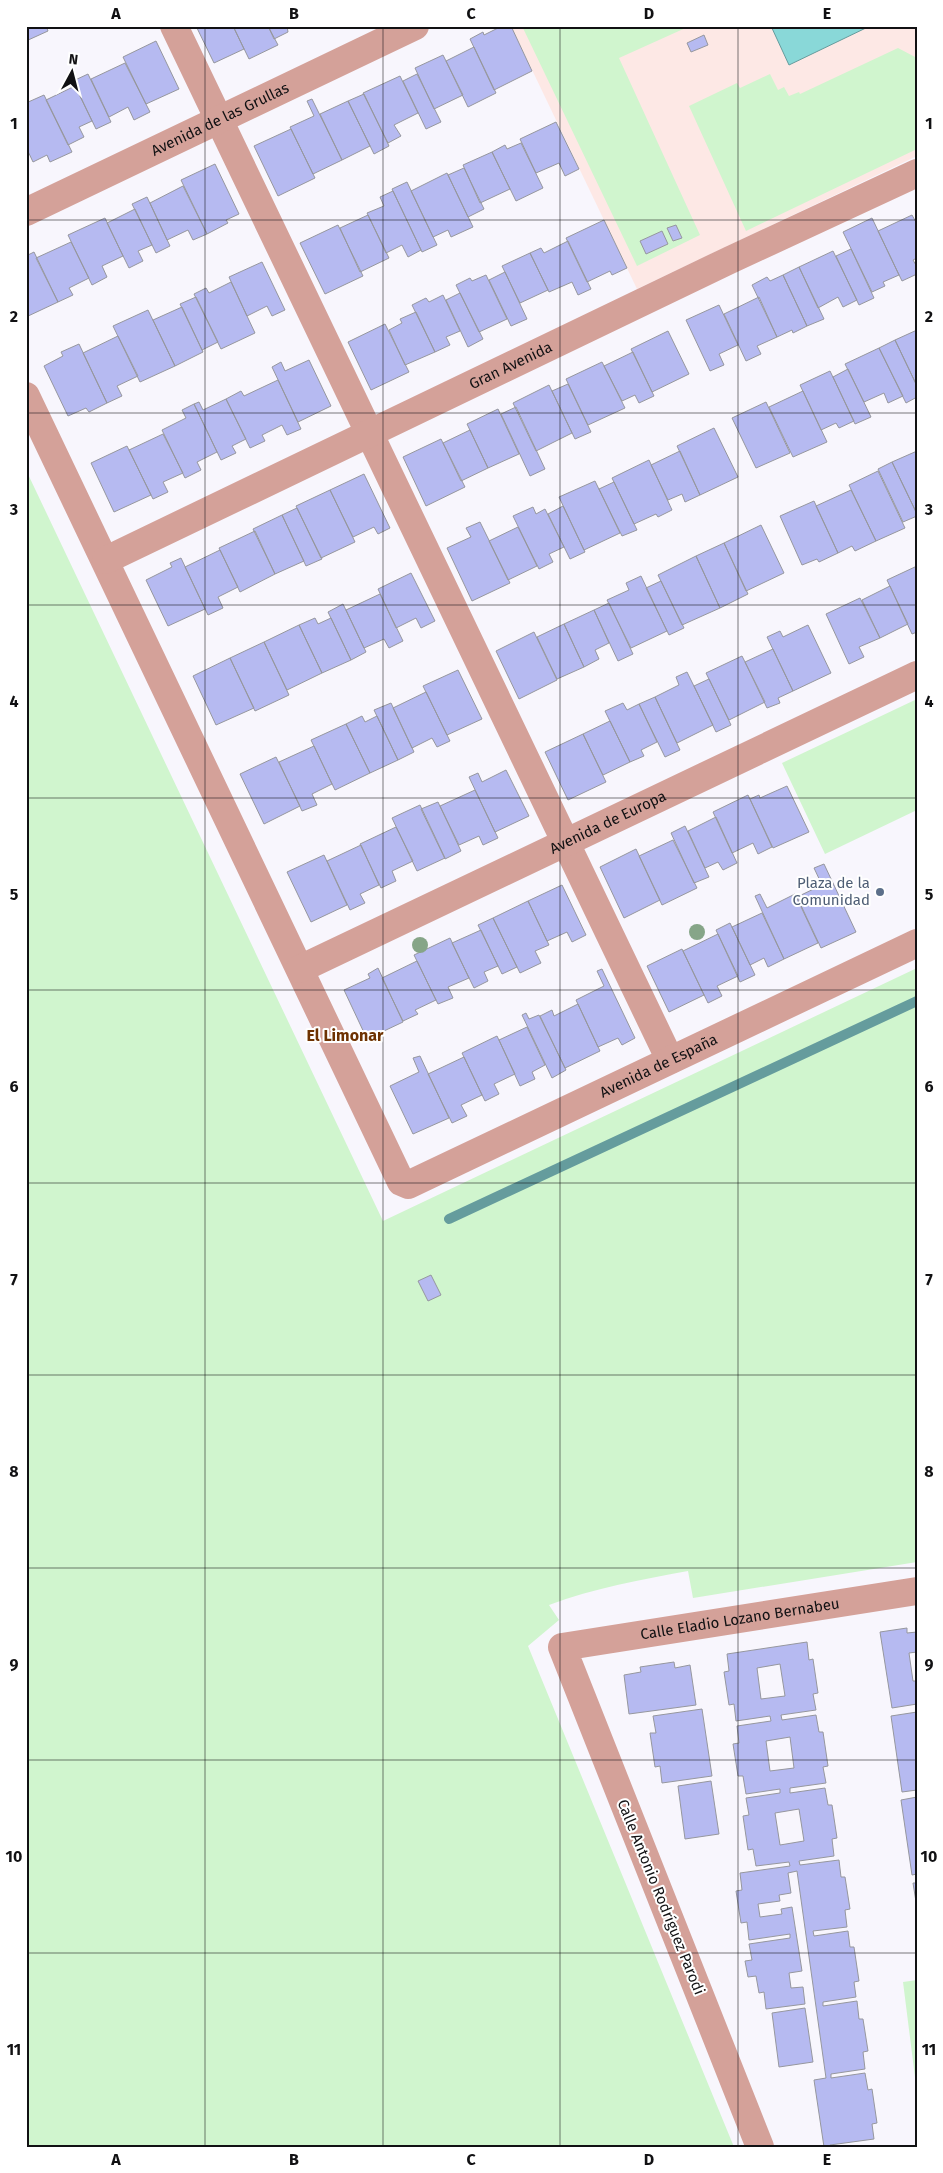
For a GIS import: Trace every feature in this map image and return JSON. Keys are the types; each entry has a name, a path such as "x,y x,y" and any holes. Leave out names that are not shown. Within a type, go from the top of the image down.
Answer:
{"street":[{"path":"174,26 670,1060"},
{"name":"Avenida de las Grullas","path":"26,212 415,26"},
{"name":"Gran Avenida","path":"106,560 917,173"},
{"path":"26,396 300,969"},
{"name":"Avenida de Europa","path":"300,969 917,675"},
{"name":"Avenida de España","path":"300,969 401,1182 408,1185 917,943"},
{"name":"Calle Eladio Lozano Bernabeu","path":"562,1646 917,1591"},
{"name":"Calle Antonio Rodríguez Parodi","path":"562,1646 760,2147"}],"shaded area":[{"path":"511,26 917,26 917,156 637,289"}],"green space":[{"path":"522,26 690,26 619,58 700,235 637,266"},
{"path":"898,48 917,58 917,149 746,231 689,106 737,83 740,88 770,74 778,90 784,87 789,96 799,92 800,94"},
{"path":"26,470 383,1221 917,968 917,1562 693,1598 688,1571 635,1581 600,1589 549,1605 559,1620 528,1646 734,2147 26,2147"},
{"path":"917,699 917,810 825,854 782,763"},
{"path":"917,1980 917,2093 903,1982"}],"water":[{"path":"771,26 870,26 789,65"}],"building":[{"path":"26,26 46,26 48,31 26,41"},
{"path":"196,26 233,26 244,49 214,63"},
{"path":"233,26 268,26 278,45 249,59"},
{"path":"268,26 287,26 288,32 274,39"},
{"path":"502,26 511,26 532,71 494,90 470,39 483,32 484,35"},
{"path":"704,35 708,45 691,52 687,43"},
{"path":"156,41 179,89 146,104 123,57"},
{"path":"474,47 496,93 468,107 446,61"},
{"path":"443,55 463,95 434,109 415,68"},
{"path":"125,63 150,112 134,120 128,107 109,117 91,79"},
{"path":"88,74 111,122 96,129 73,81"},
{"path":"417,74 441,122 426,129 403,81"},
{"path":"400,76 418,113 394,125 401,136 388,143 363,93"},
{"path":"75,86 92,121 79,127 84,137 68,145 46,100"},
{"path":"364,94 389,146 374,154 348,101"},
{"path":"44,95 72,152 50,162 47,155 33,162 26,147 26,103"},
{"path":"312,99 342,160 313,174 290,127 314,116 307,101"},
{"path":"348,101 370,146 342,160 320,114"},
{"path":"556,122 579,169 565,176 559,163 536,173 520,139"},
{"path":"291,129 315,178 278,196 254,146"},
{"path":"521,143 543,188 516,201 492,152 505,145 507,149"},
{"path":"492,152 510,189 480,203 463,165"},
{"path":"215,164 239,214 226,220 228,223 207,234 181,180"},
{"path":"464,168 484,209 468,217 448,175"},
{"path":"447,173 473,227 451,237 448,230 433,237 411,191"},
{"path":"407,182 437,245 422,252 392,189"},
{"path":"183,186 207,234 193,240 188,230 167,240 150,203"},
{"path":"393,191 421,250 408,257 402,245 386,253 367,213 384,206 380,197"},
{"path":"147,197 170,246 156,253 132,204"},
{"path":"135,209 152,245 138,251 143,261 129,268 107,223"},
{"path":"368,215 389,258 360,272 340,228"},
{"path":"912,215 917,224 917,258 913,260 917,267 917,274 902,281 878,231"},
{"path":"105,218 123,256 102,266 107,277 92,285 68,235"},
{"path":"872,218 899,275 883,282 885,286 872,292 843,232"},
{"path":"604,220 627,268 612,275 610,271 587,282 566,238"},
{"path":"338,225 363,276 325,294 300,243"},
{"path":"676,225 682,238 673,241 667,228"},
{"path":"662,231 668,244 646,254 640,241"},
{"path":"568,241 591,289 578,295 572,282 549,292 530,253 541,248 544,253"},
{"path":"71,242 89,278 69,288 73,295 58,302 36,258"},
{"path":"851,249 874,298 859,305 836,256"},
{"path":"833,251 857,300 843,307 838,297 818,308 799,267"},
{"path":"34,252 58,302 26,317 26,256"},
{"path":"530,253 548,290 520,303 502,266"},
{"path":"262,262 285,310 272,316 267,306 247,316 229,277"},
{"path":"799,267 824,319 807,326 783,275"},
{"path":"505,272 527,319 511,326 489,280"},
{"path":"486,275 507,319 479,332 456,285 470,278 472,281"},
{"path":"783,275 807,326 793,333 792,330 777,337 752,285 767,277 770,281"},
{"path":"231,282 255,333 221,349 194,294 206,288 209,293"},
{"path":"460,293 483,339 468,347 446,300"},
{"path":"443,295 460,331 446,337 450,345 435,352 412,305 426,298 429,302"},
{"path":"196,297 218,342 202,350 180,304"},
{"path":"759,297 777,337 757,346 761,354 746,361 724,314"},
{"path":"719,305 738,345 719,354 724,365 710,371 686,320"},
{"path":"182,307 203,352 175,366 153,320"},
{"path":"148,310 175,366 140,382 113,326"},
{"path":"416,312 435,352 405,365 389,330 402,323 400,319"},
{"path":"385,324 409,372 371,390 348,342"},
{"path":"917,330 917,386 895,340"},
{"path":"668,331 689,374 652,392 631,349"},
{"path":"118,336 138,376 117,386 122,396 107,403 83,353"},
{"path":"895,340 917,386 917,397 906,403 879,348"},
{"path":"79,344 107,403 89,412 86,408 68,416 44,366 63,356 61,352"},
{"path":"879,348 903,396 888,403 884,393 864,402 845,364"},
{"path":"633,352 654,396 639,403 635,395 622,401 604,366"},
{"path":"309,360 331,406 298,422 272,367 281,362 285,371"},
{"path":"602,362 625,408 588,425 566,379"},
{"path":"848,369 871,417 855,424 833,377"},
{"path":"830,371 854,421 839,428 836,423 821,430 800,385"},
{"path":"278,380 301,429 287,435 282,425 262,435 265,441 250,448 226,399 241,391 244,396"},
{"path":"568,384 591,432 575,439 552,391"},
{"path":"549,385 572,433 536,451 513,403"},
{"path":"803,391 827,442 793,457 769,407"},
{"path":"226,399 246,439 232,446 236,453 221,460 194,404 199,402 203,410"},
{"path":"766,402 790,453 756,468 732,418"},
{"path":"194,404 217,452 197,462 201,470 185,478 162,430 186,418 182,410"},
{"path":"516,407 545,469 530,476 501,414"},
{"path":"498,409 519,454 488,468 467,424"},
{"path":"714,428 738,477 700,495 677,446"},
{"path":"470,430 488,468 461,481 443,443"},
{"path":"163,434 183,473 163,482 168,492 153,499 129,450"},
{"path":"441,439 465,487 426,506 403,457"},
{"path":"127,446 151,495 114,512 91,463"},
{"path":"680,451 700,495 685,502 682,494 668,500 651,465"},
{"path":"917,451 917,514 892,462"},
{"path":"649,460 672,510 658,517 656,514 634,524 612,478"},
{"path":"892,462 917,514 917,516 903,522 878,469"},
{"path":"878,471 905,528 876,541 849,485"},
{"path":"364,474 390,528 378,534 374,527 353,537 330,490"},
{"path":"595,481 620,533 584,550 559,497"},
{"path":"614,482 637,530 622,536 599,489"},
{"path":"330,490 355,542 321,558 296,506"},
{"path":"851,490 876,541 855,551 852,546 838,553 816,506"},
{"path":"814,501 838,553 819,562 817,559 802,565 780,516"},
{"path":"563,506 585,552 570,559 548,514"},
{"path":"533,507 536,514 545,509 564,547 549,554 553,562 539,569 513,516"},
{"path":"297,508 322,559 306,566 282,515"},
{"path":"282,515 304,561 275,574 253,529"},
{"path":"480,522 510,583 472,601 447,548 471,537 466,528"},
{"path":"761,525 784,573 746,591 724,543"},
{"path":"518,527 537,566 508,580 489,541"},
{"path":"255,531 275,574 240,592 219,548"},
{"path":"724,543 748,594 720,608 696,556"},
{"path":"220,550 238,587 218,597 223,608 208,615 185,567"},
{"path":"696,556 720,608 682,625 658,575"},
{"path":"181,558 205,609 168,626 146,580 172,567 170,563"},
{"path":"917,566 917,632 912,634 887,580"},
{"path":"411,573 435,621 421,628 416,618 396,628 378,589"},
{"path":"641,576 667,631 631,648 607,600 629,590 626,583"},
{"path":"661,581 684,628 669,635 646,588"},
{"path":"890,586 908,624 880,638 862,600"},
{"path":"380,594 403,641 389,648 384,639 364,648 346,610"},
{"path":"860,598 880,638 859,647 864,657 849,664 826,614"},
{"path":"609,603 633,654 618,661 594,610"},
{"path":"343,604 366,652 351,660 328,612"},
{"path":"594,610 609,643 595,650 599,659 584,667 564,624"},
{"path":"315,618 318,624 331,618 351,660 322,673 299,625"},
{"path":"564,624 584,667 557,679 537,637"},
{"path":"299,625 322,673 287,690 264,642"},
{"path":"808,625 831,673 793,691 767,637 780,631 783,637"},
{"path":"534,632 557,680 519,699 496,651"},
{"path":"264,642 289,695 255,711 230,658"},
{"path":"773,649 793,691 778,698 780,703 767,708 745,662"},
{"path":"742,656 765,702 729,720 706,673"},
{"path":"230,658 254,708 216,725 193,676"},
{"path":"458,670 482,719 447,735 423,686"},
{"path":"687,672 713,725 677,743 655,697 679,685 676,677"},
{"path":"709,679 731,725 716,732 694,686"},
{"path":"426,692 450,741 437,747 432,738 412,748 393,708"},
{"path":"655,697 680,750 665,757 639,704"},
{"path":"391,703 414,752 398,760 374,710"},
{"path":"623,703 627,710 639,704 657,742 641,750 644,756 630,762 605,711"},
{"path":"362,716 365,722 377,716 398,760 370,773 346,724"},
{"path":"610,721 630,762 603,775 583,734"},
{"path":"346,724 370,773 335,790 311,740"},
{"path":"583,734 606,782 568,800 545,752"},
{"path":"314,746 332,784 312,794 317,805 302,811 279,762"},
{"path":"276,757 300,806 264,824 240,774"},
{"path":"506,770 529,816 495,832 469,777 478,773 482,782"},
{"path":"787,786 809,832 773,848 750,799 759,795 760,798"},
{"path":"475,790 498,838 483,845 479,836 459,845 440,806"},
{"path":"748,795 772,847 758,854 753,843 732,853 713,812"},
{"path":"438,802 461,851 445,859 421,809"},
{"path":"420,805 445,858 417,871 392,818"},
{"path":"716,817 737,863 723,870 718,862 705,868 688,831"},
{"path":"685,826 709,877 694,883 671,833"},
{"path":"396,827 413,861 392,871 396,881 381,888 360,844"},
{"path":"673,840 697,888 662,905 639,856"},
{"path":"361,845 379,885 360,894 365,903 350,910 327,861"},
{"path":"636,849 660,900 624,918 600,867"},
{"path":"324,855 347,905 311,922 287,872"},
{"path":"824,864 856,932 821,948 797,897 822,885 814,868"},
{"path":"562,885 586,935 572,942 567,932 547,941 528,901"},
{"path":"760,894 767,908 795,894 818,943 784,959 755,896"},
{"path":"528,901 549,945 535,951 541,963 520,973 493,918"},
{"path":"762,913 784,959 768,967 764,958 750,965 732,927"},
{"path":"493,918 517,967 502,974 478,925"},
{"path":"730,923 755,975 740,982 716,930"},
{"path":"481,930 498,966 484,972 488,981 474,988 452,943"},
{"path":"718,934 738,976 717,986 722,996 708,1003 683,951"},
{"path":"450,938 469,978 448,987 453,998 438,1004 414,955"},
{"path":"682,949 704,995 669,1012 647,966"},
{"path":"417,961 436,1000 415,1010 418,1014 403,1021 382,978"},
{"path":"378,968 403,1022 367,1039 344,990 370,978 368,974"},
{"path":"602,969 635,1038 622,1045 618,1038 598,1047 576,1000 604,986 597,971"},
{"path":"578,1004 600,1051 565,1068 540,1016 552,1010 554,1016"},
{"path":"526,1013 529,1019 539,1015 566,1070 552,1078 522,1015"},
{"path":"527,1027 545,1065 532,1072 535,1079 520,1086 499,1040"},
{"path":"497,1036 515,1074 494,1084 499,1094 485,1101 462,1053"},
{"path":"420,1056 449,1118 413,1134 390,1086 419,1072 413,1058"},
{"path":"464,1057 482,1095 461,1105 467,1116 452,1123 428,1074"},
{"path":"431,1275 441,1295 428,1301 418,1281"},
{"path":"907,1628 907,1633 917,1632 917,1652 909,1653 913,1681 917,1681 917,1704 892,1708 880,1632"},
{"path":"807,1642 809,1660 813,1659 818,1693 813,1694 816,1710 781,1715 782,1720 816,1715 819,1732 823,1732 828,1766 823,1767 826,1783 790,1788 790,1793 825,1788 828,1805 832,1805 837,1838 832,1839 834,1856 799,1861 800,1865 839,1860 841,1877 845,1877 850,1909 845,1910 847,1927 813,1931 814,1936 848,1931 850,1947 854,1947 859,1981 854,1982 856,1997 823,2002 823,2006 857,2001 859,2019 863,2019 868,2051 863,2052 865,2069 831,2074 831,2078 865,2073 868,2090 872,2089 877,2123 872,2124 874,2139 824,2147 814,2080 826,2078 797,1871 788,1873 791,1893 779,1895 780,1901 758,1904 760,1917 782,1914 781,1909 792,1907 802,1971 789,1973 791,1988 803,1987 805,2004 766,2009 764,1992 759,1993 756,1976 748,1977 745,1961 752,1960 749,1944 790,1938 790,1934 749,1940 747,1922 741,1923 736,1891 742,1890 740,1873 790,1866 789,1862 756,1866 753,1849 748,1850 743,1816 749,1815 746,1798 780,1793 780,1789 746,1794 743,1776 738,1776 733,1744 739,1743 737,1726 771,1721 770,1716 736,1721 734,1704 729,1705 724,1672 729,1671 727,1654","holes":["780,1664 785,1696 761,1699 757,1668","790,1737 794,1768 770,1771 766,1741","799,1809 804,1841 780,1845 775,1813"]},
{"path":"674,1662 675,1668 690,1665 696,1705 629,1714 624,1675 641,1672 640,1667"},
{"path":"702,1709 712,1776 662,1783 660,1766 655,1767 650,1733 656,1733 653,1716"},
{"path":"917,1712 917,1790 902,1792 891,1716"},
{"path":"711,1781 719,1834 685,1839 678,1786"},
{"path":"917,1797 917,1874 912,1875 901,1800"},
{"path":"913,1883 917,1883 917,1908"},
{"path":"805,2008 813,2062 779,2067 772,2013"}],"waterway":[{"path":"449,1219 917,1001"}],"place":[{"name":"Plaza de la Comunidad","path":"880,892"}],"district":[{"name":"El Limonar","path":"345,1035"}]}
